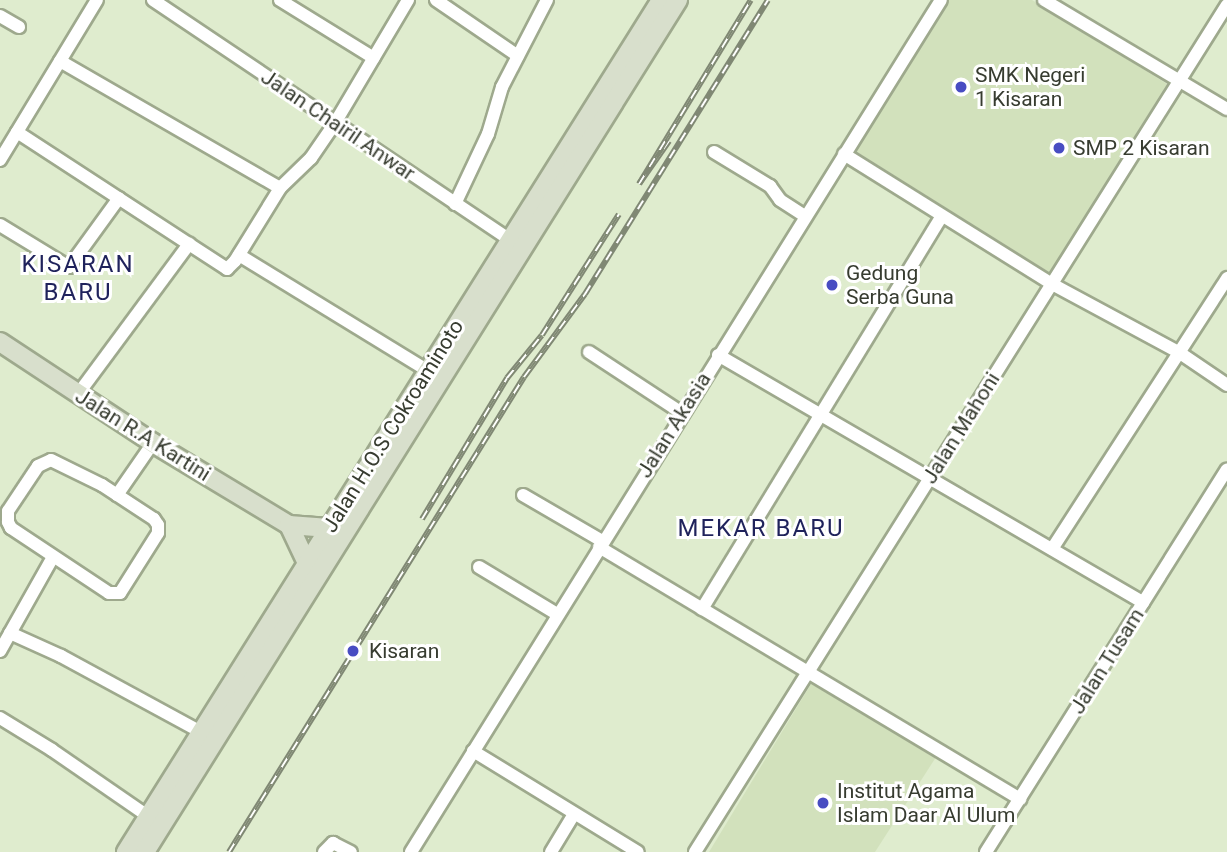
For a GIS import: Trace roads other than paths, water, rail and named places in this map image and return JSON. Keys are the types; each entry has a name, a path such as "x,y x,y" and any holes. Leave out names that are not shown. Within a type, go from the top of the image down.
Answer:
{"main road":[{"name":"Jalan H.O.S Cokroaminoto","path":"145,852 516,245 660,0"},
{"name":"Jalan H.O.S Cokroaminoto","path":"126,852 428,371 516,245 678,0"},
{"name":"Jalan R.A Kartini","path":"0,342 153,443 289,525"},
{"path":"307,563 289,525 329,528"}],"street":[{"path":"0,160 97,0"},
{"name":"Jalan Chairil Anwar","path":"153,0 516,245"},
{"path":"280,0 374,58"},
{"path":"17,132 227,269 239,255 280,188 311,158 335,123 408,0"},
{"path":"436,0 518,56"},
{"path":"455,204 488,134 502,87 547,0"},
{"name":"Jalan Akasia","path":"411,852 600,544 941,0"},
{"path":"1044,0 1227,109"},
{"name":"Jalan Mahoni","path":"695,852 1227,5"},
{"path":"0,16 19,27"},
{"path":"60,61 280,188"},
{"path":"714,152 770,186 780,200 805,216"},
{"path":"844,154 1052,284 1180,353 1227,385"},
{"path":"0,225 69,267 119,198"},
{"path":"702,609 942,216"},
{"path":"78,394 189,244"},
{"path":"239,255 428,371"},
{"path":"1052,549 1227,278"},
{"path":"589,352 682,413"},
{"path":"718,355 1143,603"},
{"path":"117,495 153,443"},
{"path":"51,460 117,495 154,519 158,525 158,533 120,593 109,593 11,528 4,518 38,466 51,460"},
{"name":"Jalan Tusam","path":"986,852 1227,470"},
{"path":"523,495 702,609 1020,799"},
{"path":"0,651 53,556"},
{"path":"479,567 557,614"},
{"path":"10,633 61,656 201,732"},
{"path":"0,718 52,750 149,817"},
{"path":"472,751 638,852"},
{"path":"551,852 574,814"},
{"path":"324,852 333,843 351,852"}],"railway":[{"path":"669,141 639,184 751,0"},
{"path":"229,852 524,377 585,294 768,0"},
{"path":"422,519 507,378 542,335 619,214"}],"place":[{"name":"SMK Negeri 1 Kisaran","path":"961,87"},
{"name":"SMP 2 Kisaran","path":"1059,148"},
{"name":"Gedung Serba Guna","path":"832,285"},
{"name":"Kisaran","path":"353,651"},
{"name":"Institut Agama Islam Daar Al Ulum","path":"823,803"}],"district":[{"name":"KISARAN BARU","path":"78,279"},
{"name":"MEKAR BARU","path":"761,529"}]}
